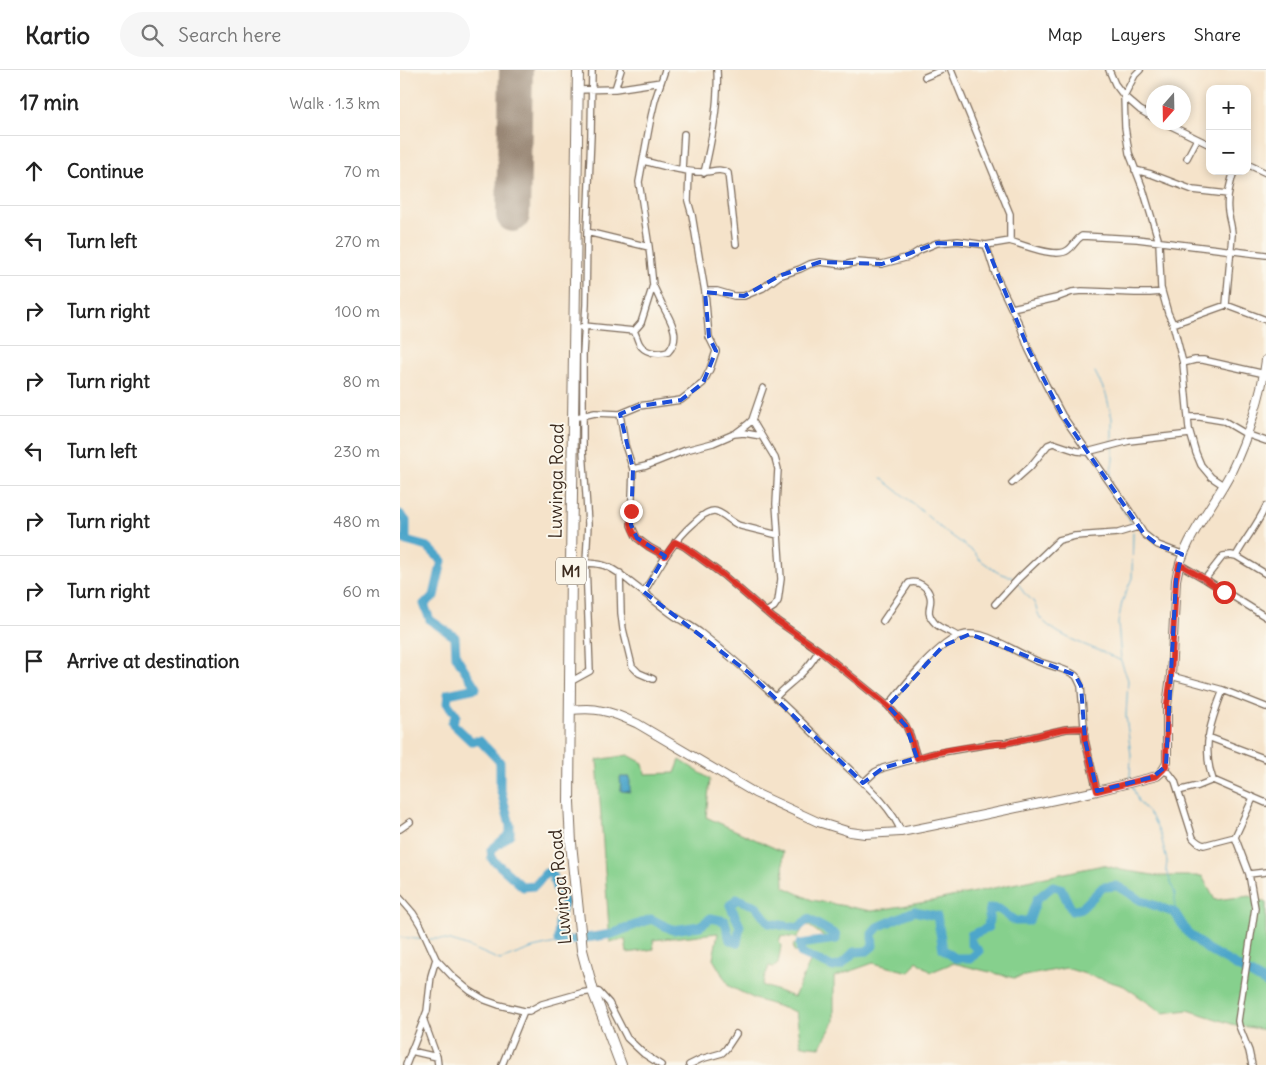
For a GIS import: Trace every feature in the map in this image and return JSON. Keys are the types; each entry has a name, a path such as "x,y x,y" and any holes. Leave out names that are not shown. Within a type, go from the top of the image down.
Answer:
{"highway":[{"name":"Luwinga Road","path":"578,70 579,328 578,417 571,564 571,843 582,950 593,991 621,1065"}],"street":[{"path":"592,70 586,305 579,328 634,331"},
{"path":"615,89 621,70"},
{"path":"634,331 642,347 654,353 668,352 674,343 675,336 672,322 653,285 639,182 651,117 665,70"},
{"path":"704,172 718,89 717,70"},
{"path":"925,77 942,70"},
{"path":"950,70 1010,214 1010,241"},
{"path":"1109,70 1115,84 1124,96 1146,113"},
{"path":"1140,70 1124,96 1125,127 1129,153 1143,189 1159,242 1162,292 1183,363 1190,434 1201,465 1211,477 1223,485"},
{"path":"578,90 615,89 661,82"},
{"path":"1178,130 1206,143"},
{"path":"570,682 590,671 586,563 588,524 583,450 578,417 596,413 620,414 639,406 681,400 703,383 716,351 709,337 705,292 688,201 684,134"},
{"path":"1187,158 1197,140"},
{"path":"643,161 686,171 724,170 728,173 736,244"},
{"path":"1251,166 1266,173"},
{"path":"1135,170 1193,190 1228,194"},
{"path":"1226,305 1232,227 1228,210 1228,194 1233,175"},
{"path":"587,232 649,246"},
{"path":"705,292 717,291 734,296 744,296 760,290 779,276 789,274 810,264 820,262 844,265 857,262 882,264 909,257 937,243 958,241 986,245 1010,241 1051,253 1067,252 1076,240 1082,236 1138,239 1266,255"},
{"path":"986,245 996,276 1012,308 1028,348 1062,415 1144,534 1158,545 1182,554"},
{"path":"634,331 641,323 653,285"},
{"path":"1012,308 1082,290 1135,294 1162,292"},
{"path":"1173,324 1226,305 1266,320"},
{"path":"1183,363 1203,360 1264,374"},
{"path":"570,710 594,709 604,711 638,724 755,793 818,822 850,832 866,834 901,832 1097,791 1157,776 1166,766 1167,705 1171,676 1176,580 1179,564 1189,540 1231,471 1265,383 1266,360"},
{"path":"632,469 652,464 686,450 713,444 734,434 752,420 763,388"},
{"path":"620,414 625,446 632,469 631,526 637,538 665,556"},
{"path":"1188,417 1200,417 1224,422 1246,434 1266,441"},
{"path":"752,420 775,458 778,469 776,504 781,579 779,596 774,607 766,612"},
{"path":"734,434 744,433 761,436"},
{"path":"1012,483 1030,467 1048,445 1053,444 1087,452 1129,441 1190,434"},
{"path":"1236,556 1264,519 1266,506"},
{"path":"644,592 675,542 708,512 718,512 736,525 778,535"},
{"path":"995,604 1059,540 1075,536 1118,533 1138,526"},
{"path":"675,542 685,547 723,575 766,612 819,650 888,706 906,726 917,758"},
{"path":"1205,579 1223,556 1231,554 1266,574"},
{"path":"571,564 586,563 606,566 620,573 670,613 699,632 776,696 890,811 901,832"},
{"path":"1179,564 1266,618"},
{"path":"620,573 623,629 632,666 639,673 653,679"},
{"path":"883,621 909,584 917,582 924,586 930,594 928,611 934,623 958,636"},
{"path":"888,706 928,660 943,646 958,636 980,635 1040,662 1072,673 1078,678 1085,740 1097,791"},
{"path":"776,696 801,674 819,650"},
{"path":"1171,676 1223,690 1266,707"},
{"path":"1223,690 1211,722 1208,737 1208,760 1213,780 1266,803"},
{"path":"863,783 875,772 883,768 931,754 1005,743 1066,729 1085,728"},
{"path":"1208,737 1266,759"},
{"path":"1163,770 1172,776 1193,838 1197,842 1204,845 1234,837"},
{"path":"1178,791 1213,780"},
{"path":"1252,1065 1238,1020 1255,908 1248,874 1234,837 1253,798"},
{"path":"400,829 410,822"},
{"path":"1248,874 1266,872"},
{"path":"400,898 421,926 436,959 453,977 485,1000 524,1012 581,993 599,992 609,1003 627,1038 644,1054 661,1065"},
{"path":"406,1065 424,1021 429,1003 431,976 436,959"},
{"path":"502,1065 524,1012"},
{"path":"424,1021 438,1065"},
{"path":"689,1065 701,1059 722,1053 736,1034"},
{"path":"411,1051 436,1057"}],"highlighted area":[{"path":"937,243 986,245 1028,348 1062,415 1144,534 1158,545 1182,554 1176,580 1166,766 1153,777 1097,791 1085,740 1081,686 1075,675 970,634 943,646 888,706 906,726 917,758 883,768 863,783 749,673 644,592 665,556 637,538 631,525 633,469 620,414 639,406 681,400 703,383 716,351 709,337 705,292 744,296 779,276 820,262 882,264"}],"green space":[{"path":"628,755 643,763 645,774 675,773 680,760 710,779 706,817 783,852 784,887 812,900 872,911 932,901 1103,865 1159,876 1202,876 1215,900 1250,896 1266,903 1266,1030 1235,1025 1188,1010 1163,1013 1124,986 1066,968 1014,978 953,963 931,972 917,961 909,972 873,963 834,977 834,1022 820,1047 801,1045 796,1012 755,999 729,986 713,959 718,933 653,940 654,949 627,953 625,939 610,942 597,760","holes":["806,924 825,937 793,945 794,951 811,960 794,997 762,985 769,966 774,967 778,964 781,936 797,938"]}],"water":[{"path":"620,777 630,777 630,792 621,791"}],"waterway":[{"path":"1095,372 1106,394 1112,418 1112,443"},
{"path":"1110,478 1113,447"},
{"path":"881,478 941,528 974,552 979,559 997,572 1015,580"},
{"path":"1109,484 1108,487 1133,525"},
{"path":"400,514 406,521 406,541 428,547 442,561 434,596 424,604 430,620 455,637 456,656 476,688 448,694 447,703 456,715 452,723 471,741 480,741 500,762 500,787 510,825 510,834 491,850 492,859 523,887 534,886 546,873 552,874 556,888 564,902 559,921 558,940 560,942 612,934 651,919 673,930 700,926 711,918 725,921 730,940 737,943 740,926 730,905 737,899 756,906 769,923 798,928 808,919 836,935 836,939 800,944 801,953 833,967 841,965 854,952 867,951 873,946 872,934 878,927 914,911 937,916 943,949 955,958 971,958 979,951 971,943 971,935 988,928 990,908 999,909 1015,921 1029,921 1037,899 1053,886 1061,888 1072,911 1082,908 1103,887 1117,886 1140,900 1175,913 1187,932 1207,949 1266,983"},
{"path":"1121,660 1118,623 1122,602 1132,578 1133,532"},
{"path":"1018,583 1024,593 1033,601 1041,619 1050,627 1069,638 1121,661 1128,680 1126,716 1131,755 1130,779"},
{"path":"1132,785 1138,801 1152,817 1161,836 1167,861 1166,870 1175,894 1175,913"},
{"path":"400,937 426,939"},
{"path":"430,939 447,940 500,960 533,948 560,942"}],"runway":[{"path":"513,215 516,70"}],"route":[{"path":"631,511 631,526 637,538 665,556 675,542 685,547 747,594 773,618 850,674 888,706 906,726 917,758 950,750 1005,743 1066,729 1085,728 1085,740 1097,791 1157,776 1166,766 1167,705 1171,676 1176,580 1179,564 1224,592"}]}
